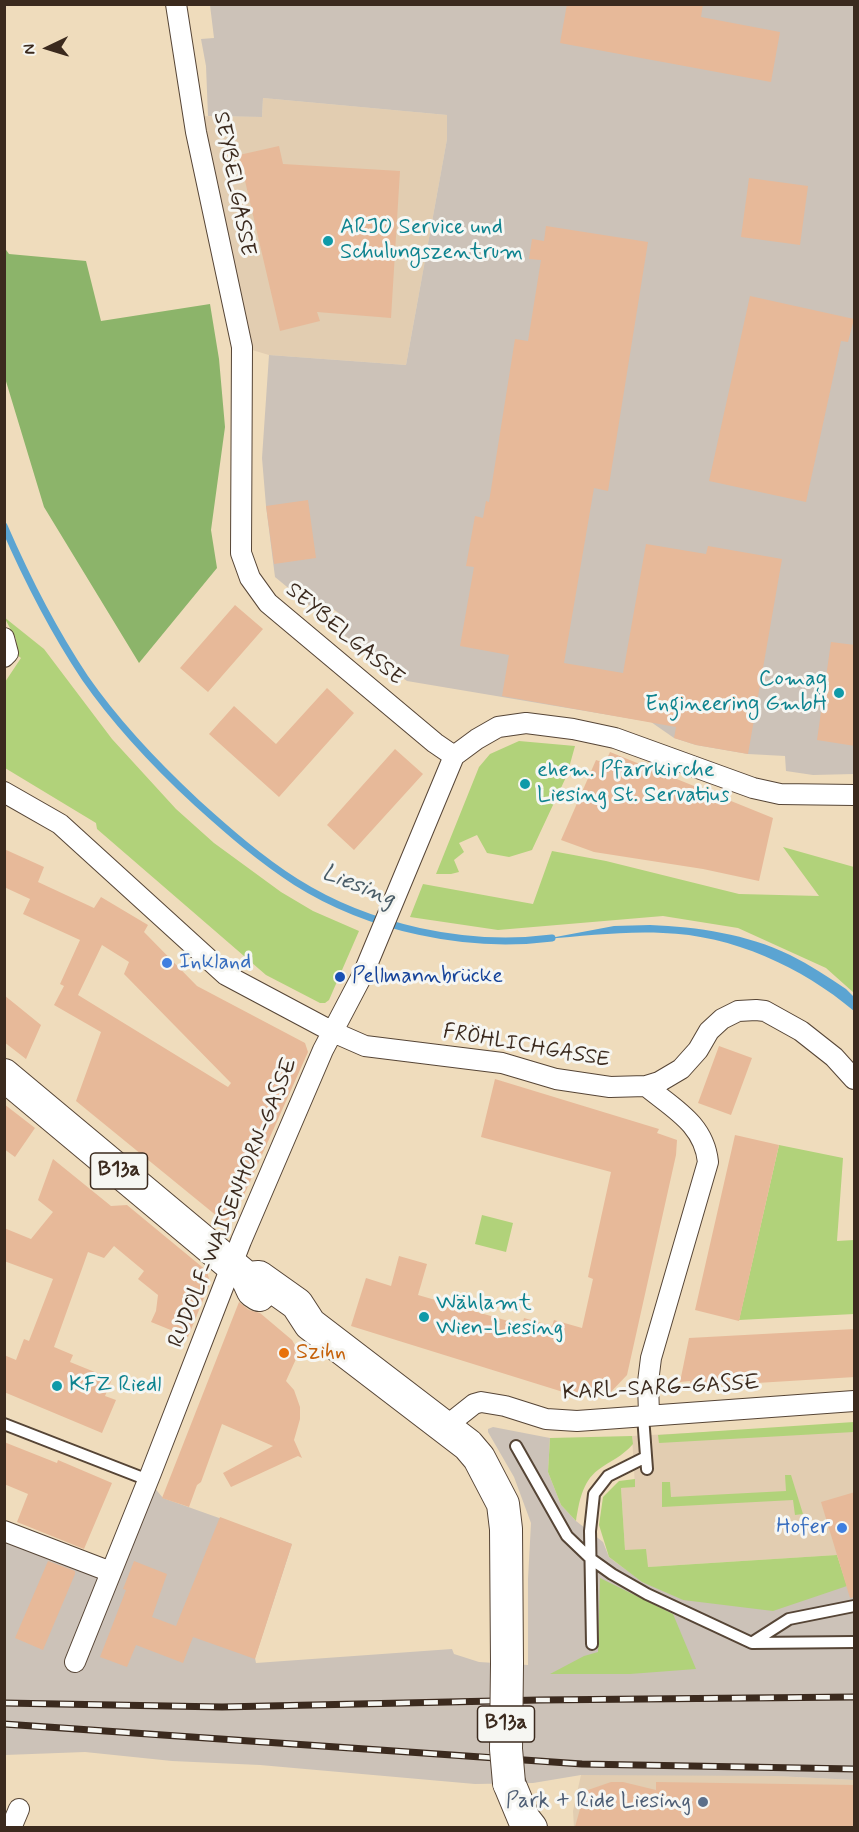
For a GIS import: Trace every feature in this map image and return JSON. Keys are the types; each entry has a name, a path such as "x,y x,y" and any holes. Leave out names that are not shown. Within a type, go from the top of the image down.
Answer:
{"main road":[{"name":"B13a","path":"4,1075 240,1272 259,1277 297,1304 310,1324 445,1427 456,1457 490,1524 506,1547 506,1749 509,1783 524,1819 531,1827"}],"street":[{"name":"SEYBELGASSE","path":"176,4 196,132 242,347 241,553 250,578 268,603 435,743 454,756"},
{"path":"4,638 8,653 4,657"},
{"path":"454,756 498,727 525,723 573,729 615,738 753,788 780,794 855,795"},
{"name":"RUDOLF-WAISENHORN-GASSE","path":"75,1662 148,1480 240,1272 255,1209 323,1050 366,966 454,756"},
{"name":"FRÖHLICHGASSE","path":"4,792 60,824 226,975 333,1032 365,1046 502,1063 556,1079 610,1087 646,1086 670,1077 681,1069 698,1050 709,1031 722,1019 738,1011 765,1011 801,1031 834,1057 855,1079"},
{"path":"646,1086 694,1125 702,1136 708,1162 651,1358 646,1416"},
{"name":"KARL-SARG-GASSE","path":"445,1427 474,1404 482,1402 546,1419 561,1420 855,1401"},
{"path":"4,1531 111,1572"},
{"path":"11,1827 19,1809"}],"lane":[{"path":"646,1416 647,1469"},
{"path":"4,1424 148,1480"},
{"path":"516,1446 567,1536 591,1559 612,1574 647,1594 752,1643 855,1642"},
{"path":"592,1644 590,1532 594,1494 608,1476 646,1457"},
{"path":"752,1643 789,1619 855,1606"}],"shaded area":[{"path":"210,5 854,5 854,774 813,775 786,771 785,756 748,754 696,745 674,738 651,722 407,681 344,635 346,618 330,607 315,610 275,577 262,458 269,355 406,365 447,139 447,115 263,98 262,117 208,116 206,66 201,39 214,38"},
{"path":"263,98 447,115 447,139 406,365 269,355 242,347 194,116 262,117"},
{"path":"854,1424 854,1584 837,1555 648,1567 625,1550 621,1488 635,1486 632,1436"},
{"path":"493,1427 550,1438 548,1472 561,1505 576,1521 603,1542 609,1557 614,1561 643,1582 684,1600 854,1584 854,1780 776,1776 581,1775 533,1783 475,1784 260,1765 172,1761 85,1752 5,1755 4,1531 111,1571 148,1480 163,1498 292,1544 255,1658 256,1663 452,1649 454,1654 479,1662 528,1665 528,1579 531,1523 514,1477 488,1432 488,1429"},
{"name":"Park + Ride Liesing","path":"676,1774 854,1780 854,1827 574,1828 573,1811 581,1775"}],"green space":[{"path":"4,247 9,254 86,261 101,321 210,304 219,359 225,427 211,530 217,568 139,663 44,507 5,378"},
{"path":"4,617 44,649 112,739 176,809 214,843 281,892 313,911 359,931 329,1000 320,1003 266,975 97,829 96,823 5,768 5,682 21,658 17,655 16,639"},
{"path":"519,741 575,746 567,775 532,850 509,857 487,853 477,835 459,843 464,852 454,860 459,872 436,874 479,767 490,754"},
{"path":"783,847 854,867 854,993 826,968 738,928 663,916 498,930 410,917 423,884 533,904 552,851 606,861 739,894 819,896"},
{"path":"779,1145 843,1158 837,1241 854,1240 854,1314 739,1320"},
{"path":"482,1215 513,1223 506,1252 475,1244"},
{"path":"854,1422 854,1432 659,1443 658,1435"},
{"path":"632,1436 633,1444 629,1448 588,1480 582,1493 576,1521 561,1505 548,1472 550,1438"},
{"path":"785,1475 791,1475 803,1514 795,1515 793,1500 662,1507 662,1482 670,1482 671,1497 786,1491"},
{"path":"635,1479 635,1487 621,1488 625,1550 646,1549 648,1567 837,1555 847,1586 773,1611 683,1600 642,1582 609,1557 599,1525 603,1497 619,1481"},
{"path":"600,1578 673,1614 696,1669 630,1674 550,1674 584,1656 598,1652"}],"water":[{"path":"650,925 722,933 774,948 805,963 846,989 854,997 854,1011 834,995 789,968 765,956 715,940 663,933 604,934 545,939 614,926"}],"building":[{"path":"567,4 703,4 701,17 780,32 771,82 560,43"},
{"name":"ARJO Service und Schulungszentrum","path":"279,146 283,164 400,171 391,318 317,312 320,321 280,331 239,155"},
{"path":"749,178 808,186 800,245 741,237"},
{"path":"546,226 648,242 608,491 594,488 564,663 623,673 646,544 706,554 708,546 782,559 748,754 696,745 674,738 676,727 502,696 509,655 460,646 474,567 466,566 475,516 483,518 486,501 489,502 515,339 528,341 541,260 529,259 532,239 544,241"},
{"path":"750,296 854,319 848,342 841,341 806,502 709,481"},
{"path":"308,500 316,558 274,564 266,506"},
{"path":"235,605 263,629 208,692 180,668"},
{"name":"Comag Engineering GmbH","path":"831,642 855,645 855,746 817,740"},
{"path":"327,688 354,713 279,797 209,734 234,706 276,744"},
{"path":"395,749 423,774 354,850 327,825"},
{"path":"610,752 773,818 759,881 703,869 594,852 561,840 596,760 605,763"},
{"path":"4,849 44,867 38,882 94,908 101,897 148,925 144,932 197,986 305,1043 308,1052 236,1213 231,1219 223,1221 76,1101 101,1032 54,1005 64,986 60,984 80,940 23,914 30,899 4,887","holes":["102,945 129,962 124,974 231,1083 228,1087 78,995"]},
{"path":"4,995 41,1025 26,1059 4,1042"},
{"path":"719,1046 752,1058 731,1115 698,1103"},
{"path":"495,1079 659,1129 657,1133 677,1140 676,1155 627,1375 608,1395 576,1396 351,1326 366,1278 391,1286 399,1256 427,1264 418,1295 522,1325 524,1318 552,1326 554,1320 582,1328 593,1279 588,1277 611,1172 481,1137"},
{"path":"4,1104 35,1128 15,1157 4,1149"},
{"path":"735,1135 779,1145 739,1321 695,1310"},
{"path":"53,1159 111,1206 127,1205 207,1271 210,1283 188,1337 151,1322 156,1311 158,1295 138,1279 144,1271 114,1246 104,1258 88,1252 54,1347 73,1355 70,1362 112,1379 105,1396 116,1400 102,1433 4,1392 4,1355 16,1360 24,1339 29,1341 53,1279 4,1261 4,1228 31,1239 53,1212 38,1200"},
{"path":"239,1302 249,1310 260,1313 292,1340 296,1347 296,1359 286,1381 294,1390 300,1407 300,1419 294,1440 302,1458 298,1456 231,1487 223,1473 273,1446 222,1424 201,1482 197,1485 189,1507 162,1498"},
{"path":"855,1329 855,1377 691,1387 690,1381 680,1382 689,1338"},
{"path":"4,1442 57,1463 58,1460 112,1483 84,1549 17,1522 28,1494 4,1484"},
{"name":"Hofer","path":"855,1492 855,1597 850,1598 821,1502"},
{"path":"220,1517 292,1544 255,1659 193,1637 183,1663 136,1645 127,1667 100,1657 126,1590 123,1589 134,1561 167,1574 152,1617 176,1626"},
{"path":"48,1561 75,1571 75,1574 43,1650 15,1638"},
{"name":"Park + Ride Liesing","path":"611,1782 623,1782 656,1790 656,1782 855,1785 855,1827 575,1827 585,1791"}],"waterway":[{"name":"Liesing","path":"4,526 51,623 73,660 110,712 182,789 232,834 270,864 324,898 386,923 452,937 519,941 552,938"}],"railway":[{"path":"4,1703 222,1707 539,1700 854,1697"},
{"path":"4,1724 582,1764 854,1769"}],"place":[{"name":"ARJO Service und Schulungszentrum","path":"328,241"},
{"name":"Comag Engineering GmbH","path":"839,693"},
{"name":"ehem. Pfarrkirche Liesing St. Servatius","path":"525,784"},
{"name":"Inkland","path":"167,963"},
{"name":"Pellmannbrücke","path":"340,977"},
{"name":"Wählamt Wien-Liesing","path":"424,1317"},
{"name":"Szihn","path":"284,1353"},
{"name":"KFZ Riedl","path":"57,1386"},
{"name":"Hofer","path":"842,1528"},
{"name":"Park + Ride Liesing","path":"703,1802"}]}
